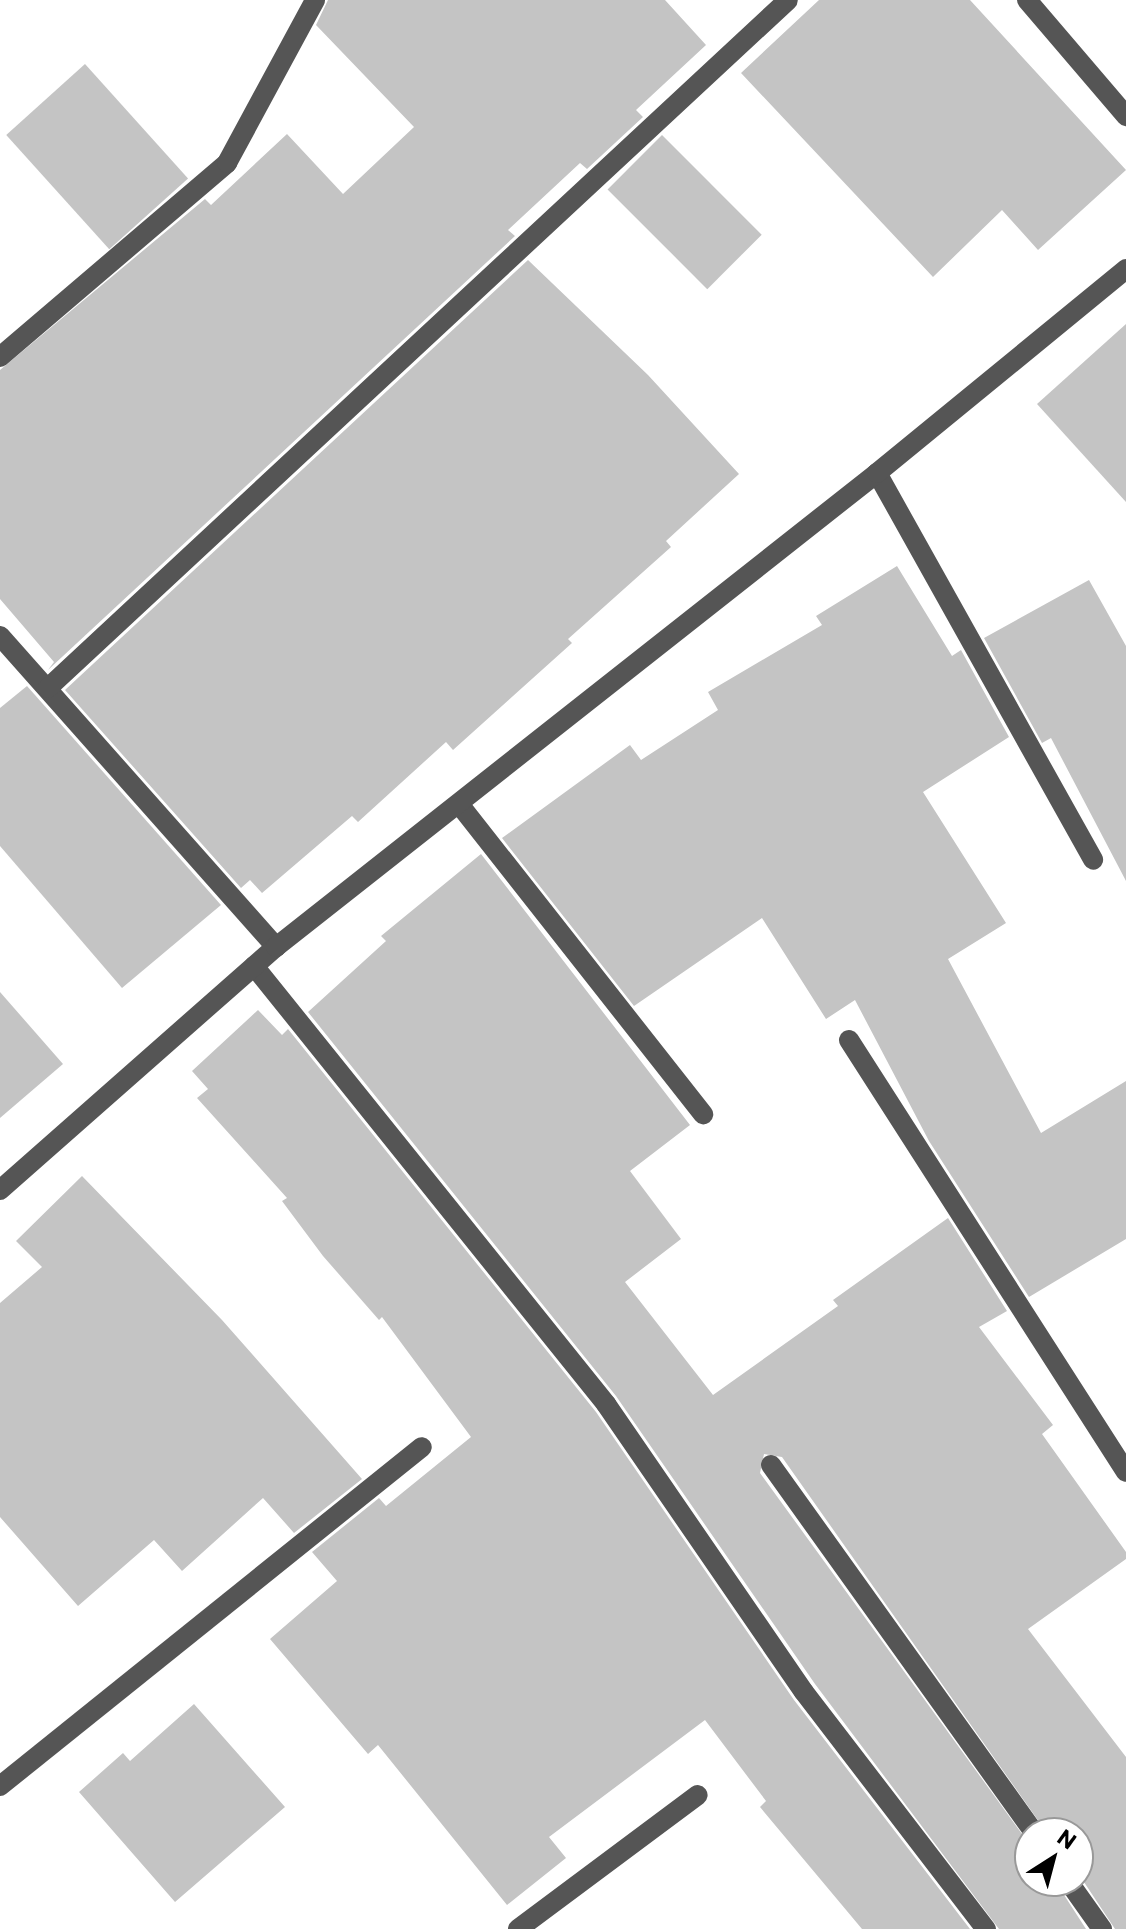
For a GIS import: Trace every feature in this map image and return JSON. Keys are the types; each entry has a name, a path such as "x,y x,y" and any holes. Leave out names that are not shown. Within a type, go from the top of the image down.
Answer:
{"street":[{"path":"0,357 227,163 315,0"},
{"path":"48,688 788,0"},
{"path":"1027,0 1126,116"},
{"path":"0,1190 276,947 877,473 1126,269"},
{"path":"877,473 1093,860"},
{"path":"0,636 276,947"},
{"path":"459,804 703,1114"},
{"path":"254,966 606,1404 795,1681 986,1929"},
{"path":"849,1040 1126,1472"},
{"path":"0,1786 422,1447"},
{"path":"771,1465 1023,1817"},
{"path":"518,1929 698,1795"},
{"path":"1079,1897 1102,1929"}],"building":[{"path":"328,0 665,0 706,45 636,110 643,117 587,169 580,163 508,230 515,236 48,670 54,662 0,599 0,370 205,199 211,205 287,134 343,194 414,127 316,25"},
{"path":"819,0 970,0 1126,170 1038,250 1002,210 933,277 741,73"},
{"path":"85,64 188,178 109,249 6,135"},
{"path":"662,135 762,235 707,289 608,189"},
{"path":"528,260 648,375 739,474 666,541 671,547 568,639 572,643 453,750 446,742 358,822 352,816 262,893 250,880 241,888 65,690"},
{"path":"1126,324 1126,502 1037,404"},
{"path":"897,566 952,656 961,650 1009,737 923,792 1006,923 948,959 1041,1133 1126,1081 1126,1239 1029,1297 929,1141 855,1000 826,1019 762,918 634,1006 502,838 630,745 641,760 718,710 708,692 822,625 816,616"},
{"path":"1089,580 1126,646 1126,881 1051,738 1042,743 984,638"},
{"path":"27,686 221,905 122,988 0,846 0,708"},
{"path":"481,854 690,1125 630,1171 681,1239 625,1282 713,1395 838,1306 833,1300 948,1218 1007,1311 979,1327 1053,1425 1042,1434 1126,1552 1126,1559 1028,1629 1126,1757 1126,1929 1115,1929 1094,1897 1094,1817 1036,1817 782,1457 764,1454 760,1473 1014,1823 1014,1897 1065,1897 1086,1929 999,1929 815,1684 616,1396 308,1012 386,941 381,936"},
{"path":"0,992 63,1064 0,1118"},
{"path":"258,1010 282,1035 288,1029 596,1412 794,1700 970,1929 862,1929 760,1807 766,1801 705,1720 549,1837 566,1858 507,1905 378,1745 368,1754 270,1639 337,1581 312,1552 379,1498 386,1506 471,1437 382,1317 379,1320 323,1256 282,1201 287,1198 197,1098 208,1089 192,1071"},
{"path":"82,1176 222,1320 362,1479 294,1533 263,1498 182,1571 154,1540 78,1606 0,1517 0,1303 42,1267 16,1241"},
{"path":"194,1704 285,1807 175,1902 79,1792 123,1753 130,1761"}]}
